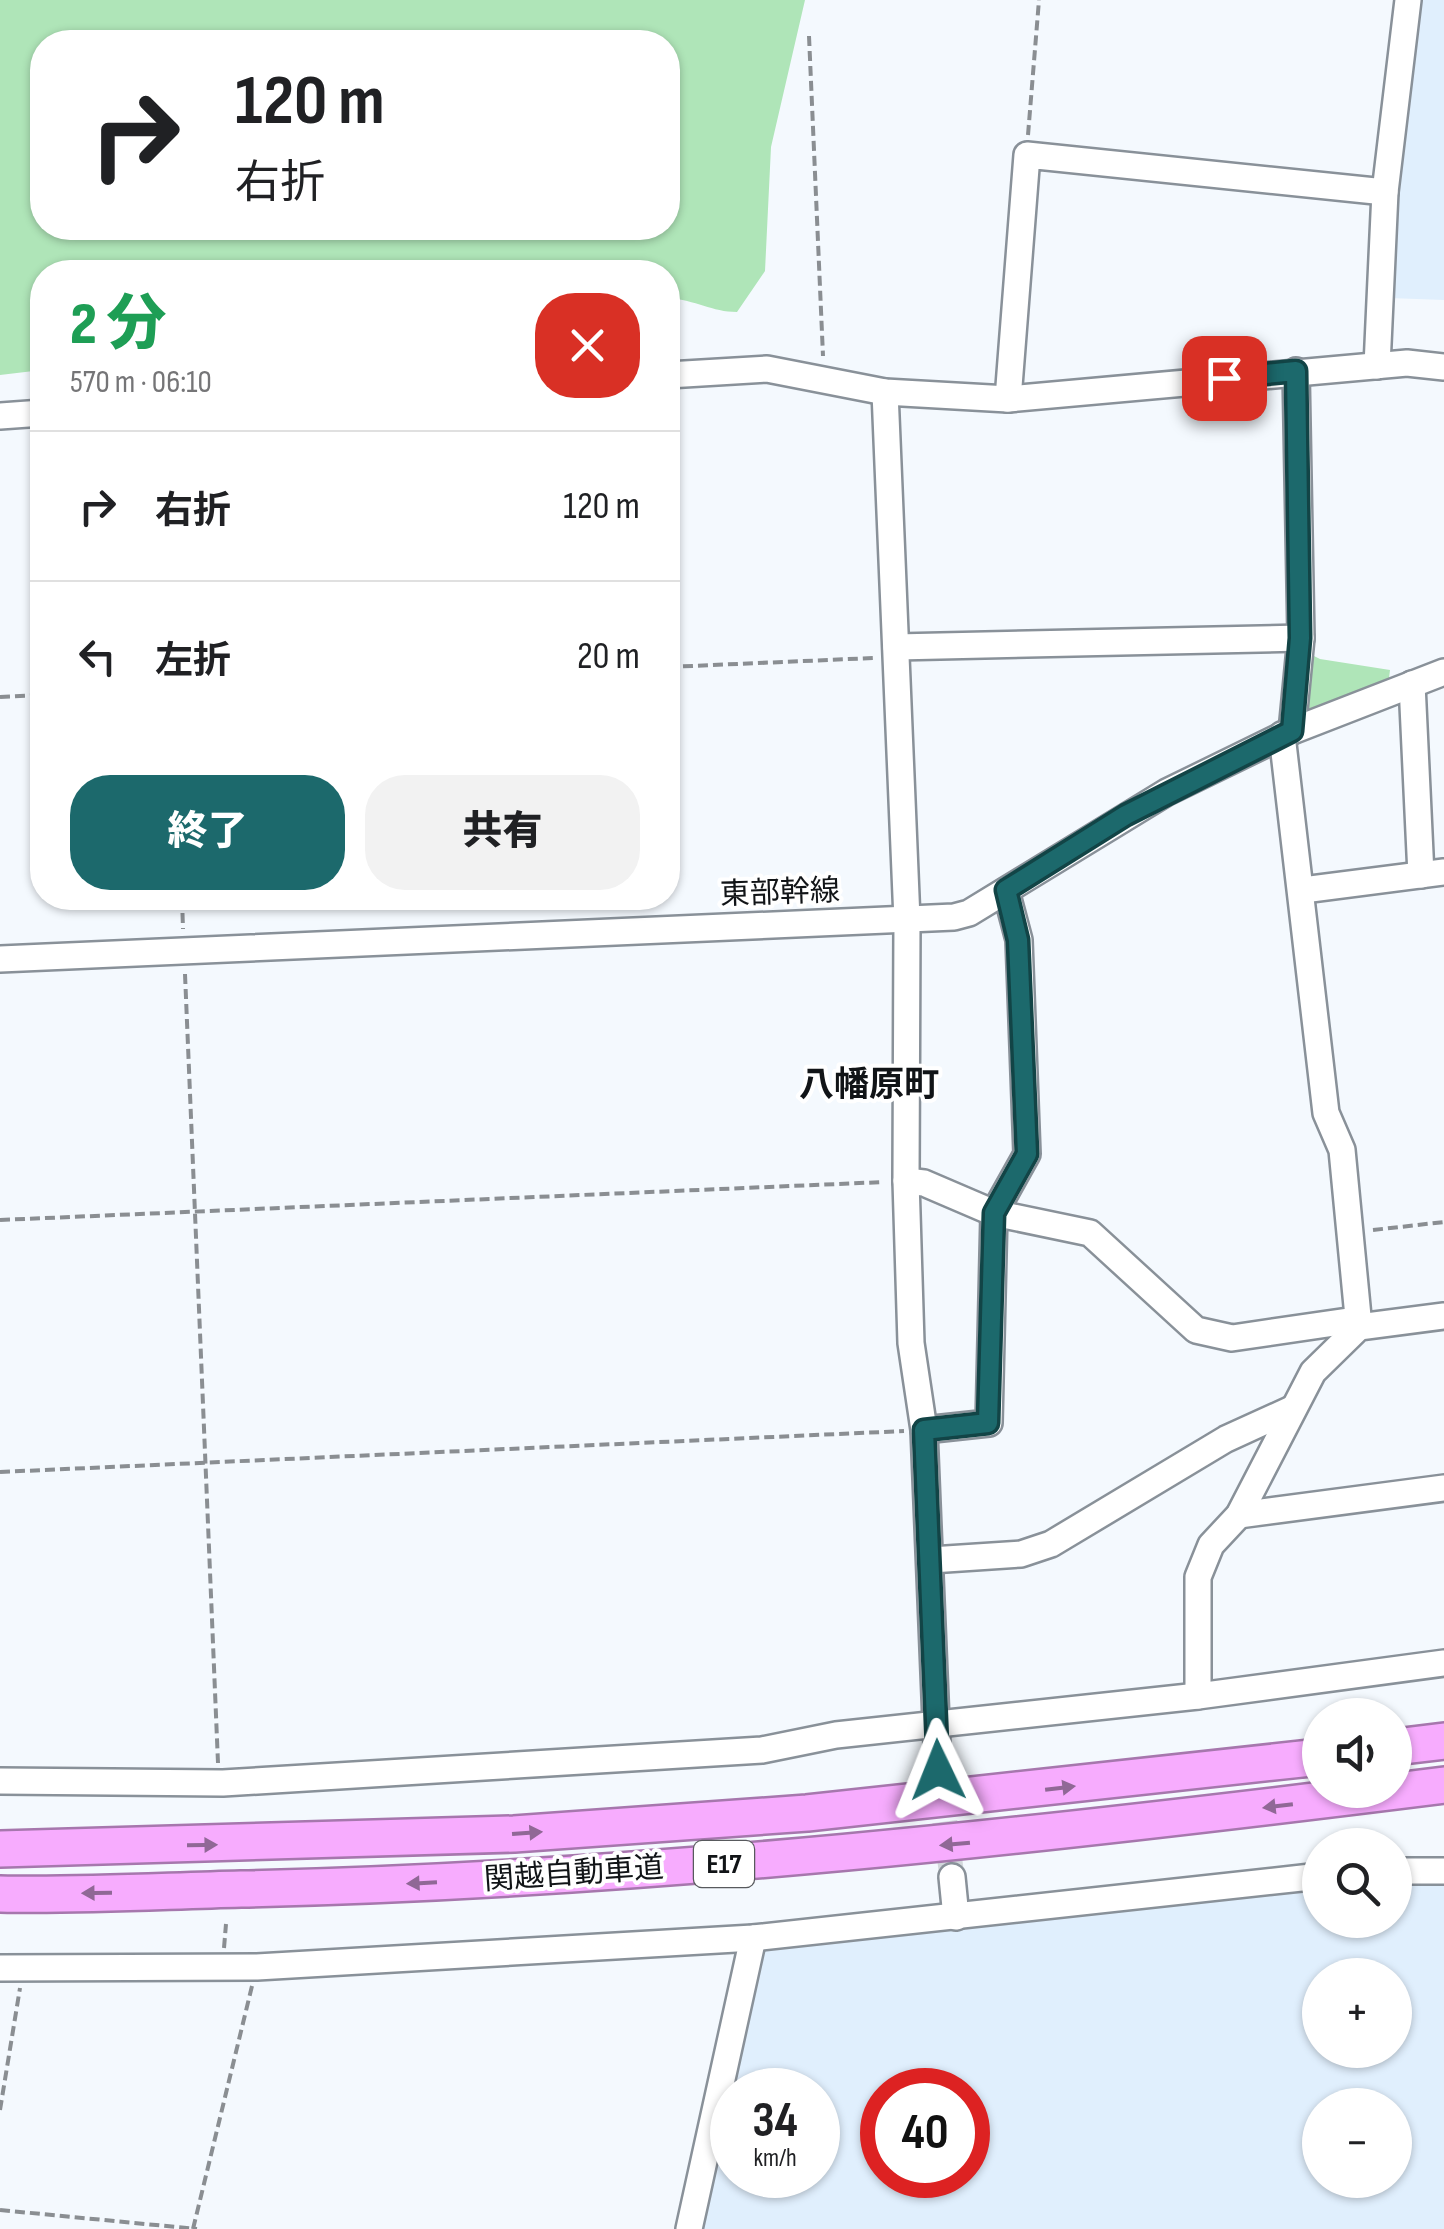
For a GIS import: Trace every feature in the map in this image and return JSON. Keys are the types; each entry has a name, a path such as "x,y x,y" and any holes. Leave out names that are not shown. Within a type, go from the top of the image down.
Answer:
{"highway":[{"path":"1412,1745 1444,1741"},
{"name":"関越自動車道","path":"0,1849 514,1834 826,1811 1302,1759"},
{"name":"関越自動車道","path":"0,1894 472,1881 803,1858 1036,1836 1444,1785"}],"street":[{"path":"1377,366 1385,192 1408,0"},
{"path":"1008,398 1027,155 1385,192"},
{"path":"680,374 767,369 885,392 1008,398 1407,363 1444,367"},
{"path":"1198,1696 1198,1577 1211,1545 1238,1514 1314,1372 1357,1323 1342,1150 1326,1113 1287,733 1300,638 1296,371"},
{"path":"885,392 907,920 906,1181 911,1343 924,1430 938,1770"},
{"path":"0,416 30,414"},
{"path":"896,652 1300,638"},
{"name":"東部幹線","path":"0,959 907,920 969,913 1126,815 1287,733 1444,672"},
{"path":"1303,890 1432,874 1412,684"},
{"path":"924,1430 988,1423 994,1213 1027,1154 1018,940 1006,890"},
{"path":"906,1181 924,1182 994,1213 1090,1234 1196,1330 1232,1338 1444,1316"},
{"path":"931,1560 1020,1554 1051,1544 1226,1439 1292,1408"},
{"path":"1238,1514 1444,1488"},
{"path":"0,1781 224,1783 762,1750 836,1735 1198,1696 1444,1662"},
{"path":"1412,1872 1444,1871"},
{"path":"952,1877 956,1917"},
{"path":"10,1968 257,1967 753,1938 1302,1878"},
{"path":"688,2229 753,1938"}],"path":[{"path":"1027,155 1038,0"},
{"path":"809,36 824,380"},
{"path":"680,666 896,652"},
{"path":"0,696 30,695"},
{"path":"182,910 218,1768 224,1783"},
{"path":"0,1220 906,1181"},
{"path":"1348,1233 1444,1222"},
{"path":"0,1472 924,1430"},
{"path":"0,2210 195,2229 257,1967"},
{"path":"0,2110 10,1968"}],"shaded area":[{"path":"1412,0 1444,0 1444,300 1389,298"},
{"path":"1444,1884 1444,2229 701,2229 710,2189 710,2198 840,2198 840,2068 738,2068 765,1951 1302,1891 1302,1938 1412,1938 1412,1885"}],"green space":[{"path":"0,0 805,0 771,147 765,271 737,312 680,300 680,260 30,260 30,371 0,375"},
{"path":"1306,652 1320,659 1390,670 1389,678 1299,713"}],"tunnel":[{"path":"940,1785 952,1877"}],"district":[{"name":"八幡原町","path":"869,1085"}],"route":[{"path":"938,1770 924,1430 988,1423 994,1213 1027,1154 1018,940 1006,890 1167,792 1292,731 1300,638 1296,371 1224,378"}]}
